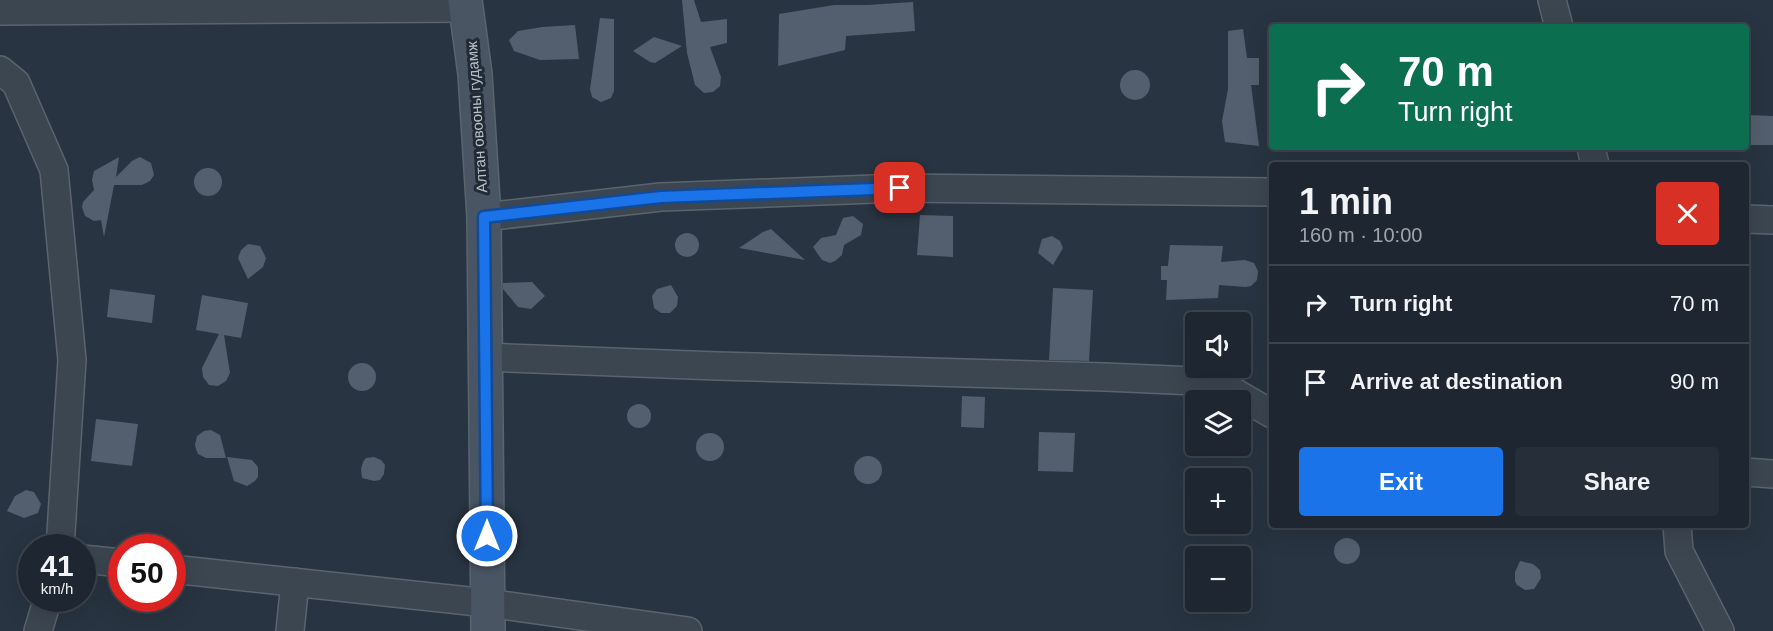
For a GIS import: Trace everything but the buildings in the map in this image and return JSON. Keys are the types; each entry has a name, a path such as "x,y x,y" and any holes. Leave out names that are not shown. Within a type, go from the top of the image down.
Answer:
{"main road":[{"name":"Алтан овооны гудамж","path":"466,4 475,74 484,217 488,617"}],"street":[{"path":"1552,0 1558,24"},
{"path":"0,11 466,4"},
{"path":"0,70 16,83 54,170 72,360 61,534"},
{"path":"484,217 661,197 900,188 1269,192"},
{"path":"1749,219 1773,220"},
{"path":"485,357 1105,376 1217,382 1269,412"},
{"path":"1749,472 1773,474"},
{"path":"1677,528 1678,551 1720,631"},
{"path":"186,570 295,582 488,617 688,631"},
{"path":"290,631 295,582"},
{"path":"38,631 44,612"}],"route":[{"path":"487,536 484,217 661,197 900,188"}]}
